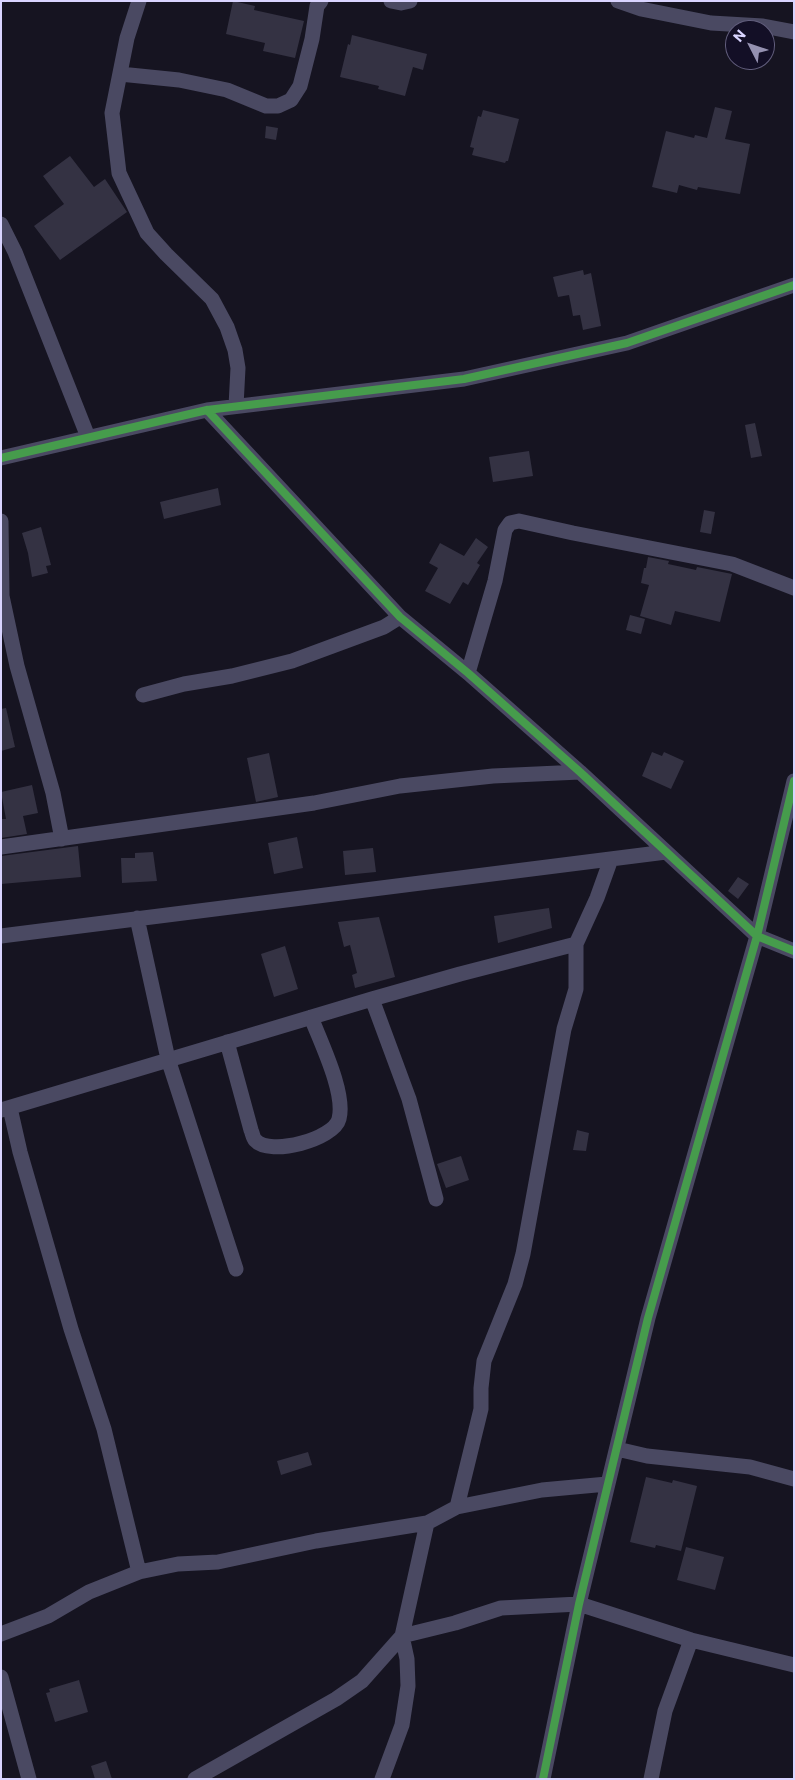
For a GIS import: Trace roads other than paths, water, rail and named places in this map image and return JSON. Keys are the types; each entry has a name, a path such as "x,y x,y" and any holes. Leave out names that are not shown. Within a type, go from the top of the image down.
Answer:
{"street":[{"path":"139,1 127,38 112,113 119,173 148,233 166,254 212,298 227,327 235,350 238,368 236,406"},
{"path":"120,74 179,80 227,90 266,106 278,106 291,100 300,86 312,39 317,6 321,1"},
{"path":"391,1 401,3 410,1"},
{"path":"618,1 711,23 763,26 794,32"},
{"path":"1,224 8,254 88,437"},
{"path":"1,458 207,410 464,379 627,343 794,285"},
{"path":"207,410 400,617 468,673 580,772 757,936 794,951"},
{"path":"1,521 2,596 17,666 53,792 62,839"},
{"path":"468,673 494,581 504,530 510,523 519,522 732,564 794,588"},
{"path":"143,695 184,684 232,676 292,661 376,630 400,617"},
{"path":"1,847 314,803 400,786 493,776 580,772"},
{"path":"543,1779 579,1604 648,1318 757,936 794,781"},
{"path":"1,936 666,852"},
{"path":"457,1507 481,1409 484,1361 515,1284 523,1254 564,1029 576,989 576,944 598,898 612,859"},
{"path":"137,918 168,1059 236,1269"},
{"path":"139,1572 104,1429 6,1109 372,999 576,944"},
{"path":"372,999 409,1099 424,1148 436,1199"},
{"path":"227,1042 250,1130 255,1140 266,1146 291,1146 322,1136 336,1126 340,1118 338,1087 311,1017"},
{"path":"617,1449 647,1456 750,1467 794,1479"},
{"path":"1,1634 48,1616 89,1592 139,1572 178,1564 218,1562 316,1541 427,1523 457,1507 542,1490 607,1484"},
{"path":"382,1779 402,1725 408,1686 407,1659 402,1636 427,1523"},
{"path":"195,1779 336,1699 362,1681 402,1636 455,1623 501,1608 579,1604 691,1640 794,1665"},
{"path":"651,1779 665,1712 691,1640"},
{"path":"1,1677 29,1779"}]}
